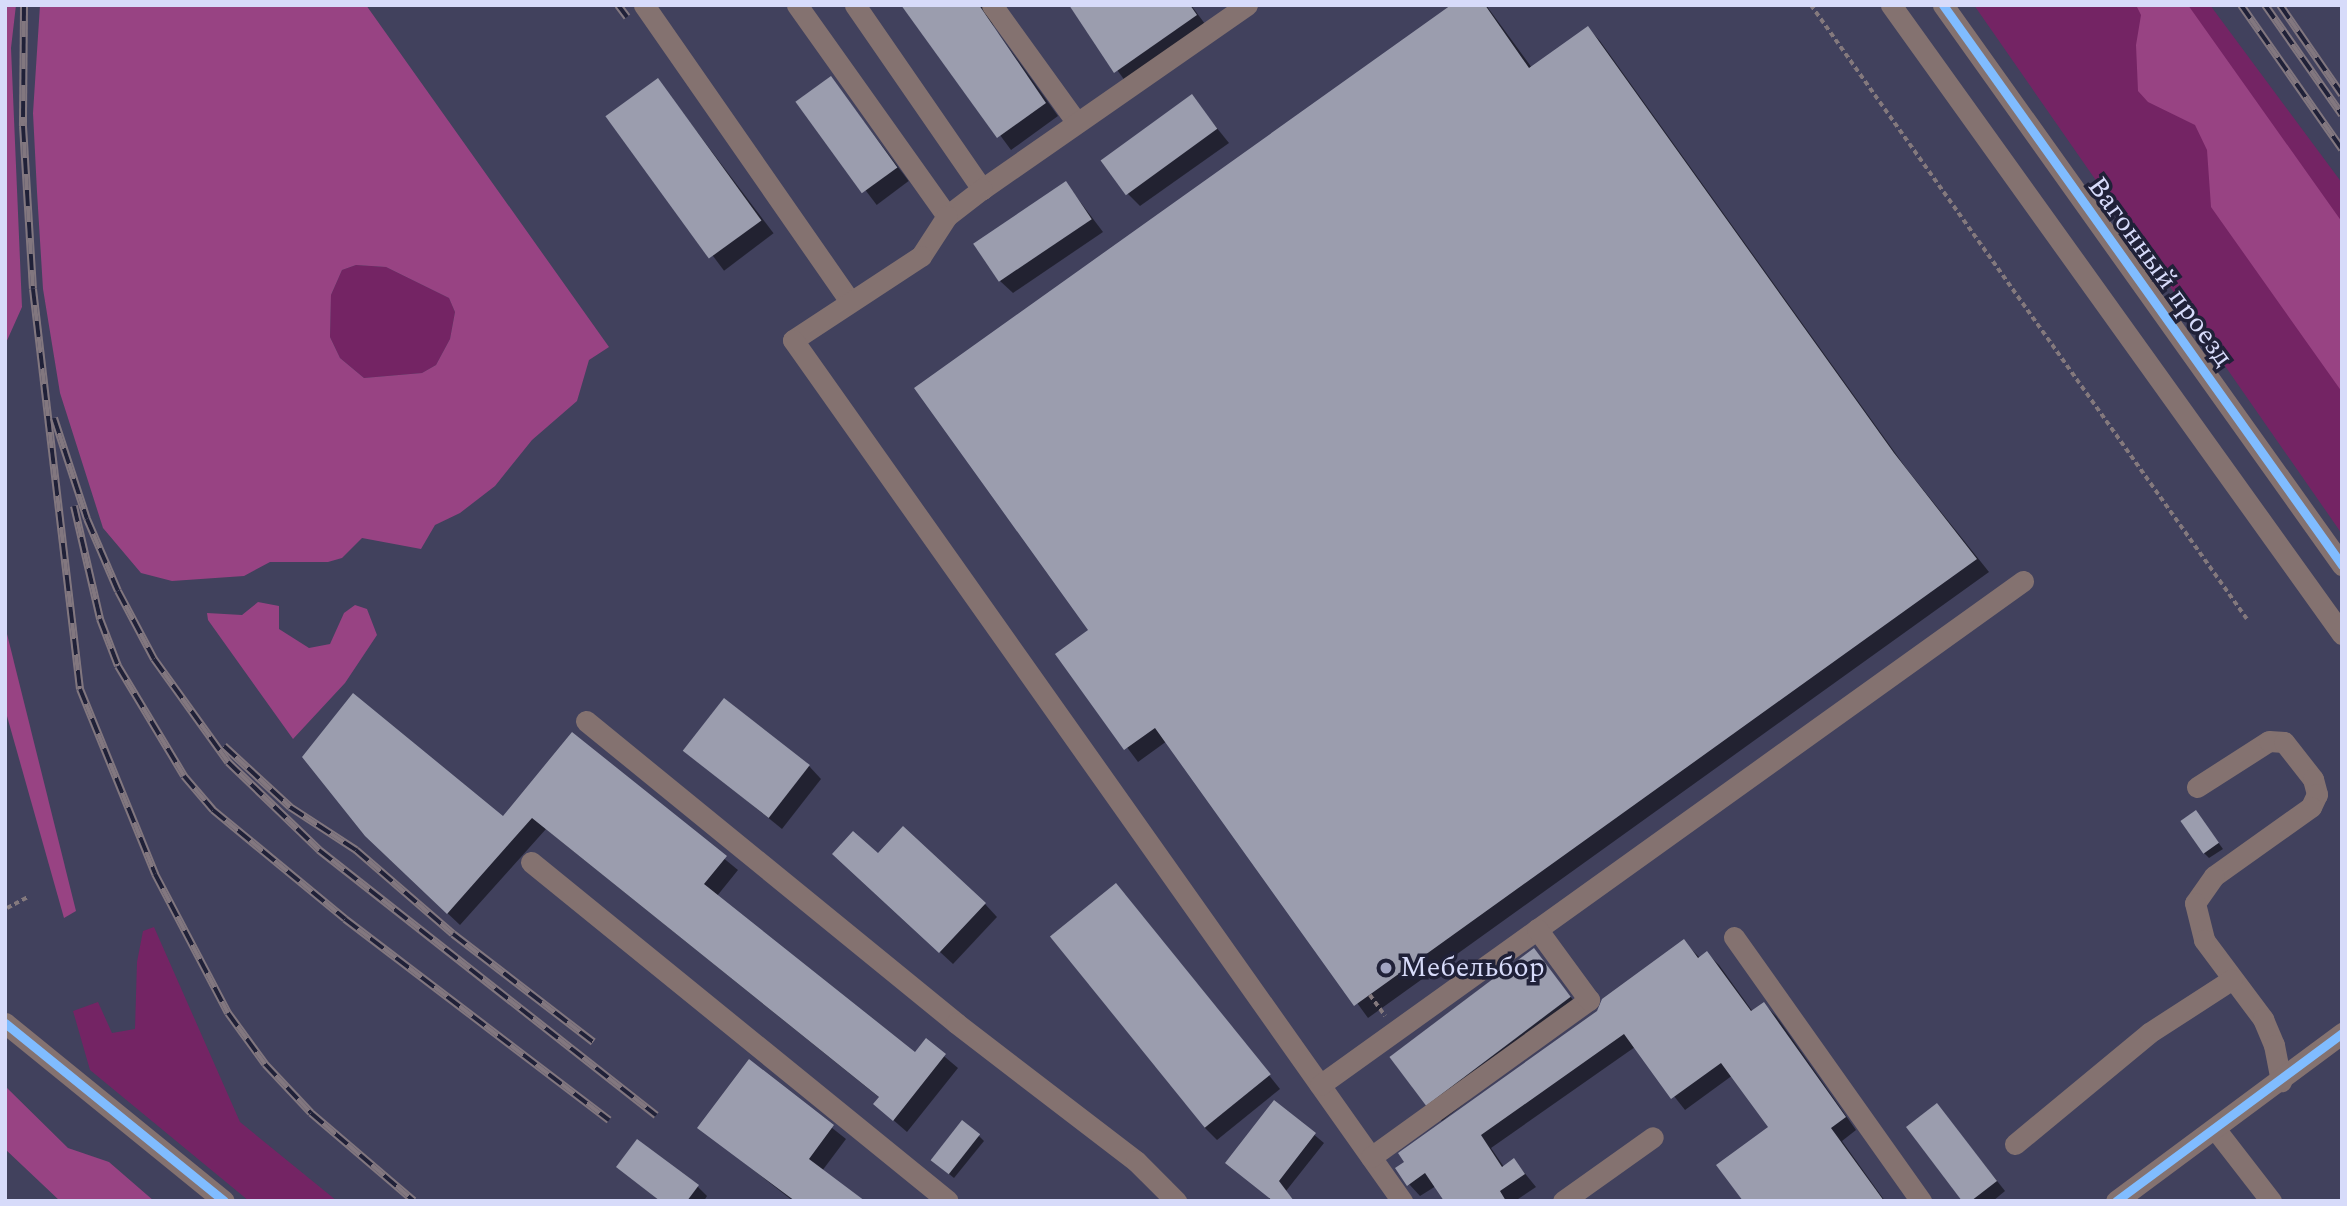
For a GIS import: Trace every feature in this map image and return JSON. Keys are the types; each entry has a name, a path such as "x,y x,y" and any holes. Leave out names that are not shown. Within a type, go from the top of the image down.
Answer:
{"street":[{"path":"644,5 849,300"},
{"path":"797,5 947,216"},
{"path":"855,5 982,189"},
{"path":"992,5 1077,123"},
{"path":"1247,5 982,189 947,216 921,256 849,300 793,340 1402,1201"},
{"path":"1891,5 2342,634"},
{"name":"Вагонный проезд","path":"1943,5 2342,565"},
{"path":"1320,1085 2023,581"},
{"path":"586,721 946,1015 1136,1161 1176,1201"},
{"path":"2197,787 2251,749 2269,741 2284,742 2302,762 2317,794 2311,807 2214,876 2198,896 2200,929 2231,980 2263,1019 2274,1045 2281,1081"},
{"path":"531,862 948,1201"},
{"path":"1371,1157 1589,1000 1537,929"},
{"path":"1734,937 1921,1201"},
{"path":"2015,1144 2149,1033 2231,980"},
{"path":"5,1023 224,1201"},
{"path":"2116,1201 2216,1130 2342,1033"},
{"path":"2216,1130 2271,1201"},
{"path":"1563,1201 1653,1137"}],"path":[{"path":"1811,5 2247,619"},
{"path":"7,908 28,897"},
{"path":"1370,995 1396,1031"}],"shaded area":[{"path":"6,5 16,5 11,48 22,307 5,345"},
{"path":"40,5 366,5 609,347 589,360 577,401 532,440 495,486 460,513 435,525 421,549 362,538 342,558 328,562 270,562 244,576 172,581 141,573 103,528 60,393 43,289 33,113","holes":["356,265 386,267 449,298 455,312 450,339 436,365 422,373 364,378 340,358 330,337 331,295 342,270"]},
{"path":"1974,5 2210,5 2342,183 2342,534"},
{"path":"2136,5 2188,5 2342,222 2342,392 2211,207 2207,150 2195,125 2148,102 2138,91 2136,45 2141,15"},
{"path":"356,265 386,267 449,298 455,312 450,339 436,365 422,373 364,378 340,358 330,337 331,295 342,270"},
{"path":"258,602 279,606 279,629 309,648 330,644 344,613 355,605 367,609 377,635 345,683 293,739 208,620 207,613 242,615"},
{"path":"5,626 76,911 64,918 5,709"},
{"path":"154,927 240,1122 337,1201 249,1201 90,1070 73,1011 98,1002 112,1033 135,1029 137,962 143,931"},
{"path":"5,1086 68,1148 109,1162 154,1201 60,1201 5,1149"}],"building":[{"path":"901,5 979,5 1046,103 997,138"},
{"path":"1069,5 1190,5 1197,15 1114,73"},
{"path":"1451,5 1485,5 1529,68 1588,26 1894,453 1977,559 1354,1006 1155,728 1124,750 1055,654 1088,630 914,388"},
{"path":"831,76 897,167 862,193 795,102"},
{"path":"658,78 761,220 709,259 605,116"},
{"path":"1192,94 1217,129 1126,195 1101,160"},
{"path":"1066,181 1092,219 999,282 973,244"},
{"path":"353,693 503,816 572,732 727,856 704,884 915,1052 926,1038 946,1054 893,1121 873,1104 879,1097 532,818 447,914 365,836 302,757"},
{"path":"724,698 810,765 769,818 683,751"},
{"path":"2196,810 2219,843 2203,854 2180,821"},
{"path":"903,826 986,903 939,953 832,854 853,831 878,853"},
{"path":"1116,883 1271,1074 1205,1128 1050,936"},
{"path":"1684,939 1698,958 1707,951 1751,1011 1764,1002 1846,1117 1831,1128 1884,1201 1743,1201 1716,1165 1768,1127 1721,1063 1671,1099 1624,1034 1481,1135 1502,1167 1514,1158 1525,1174 1500,1191 1506,1201 1444,1201 1425,1173 1407,1186 1395,1168 1404,1162 1398,1153 1597,1011 1602,999"},
{"path":"1534,948 1571,997 1426,1106 1389,1057"},
{"path":"749,1059 834,1125 809,1159 865,1201 795,1201 697,1128"},
{"path":"1274,1100 1316,1133 1279,1181 1294,1201 1273,1201 1225,1163"},
{"path":"1937,1103 1997,1181 1971,1201 1962,1201 1906,1127"},
{"path":"962,1120 980,1134 949,1174 931,1160"},
{"path":"637,1139 699,1185 687,1201 660,1201 616,1167"}],"railway":[{"path":"24,5 23,126 33,289 80,689 155,874 228,1013 265,1064 311,1113 414,1201"},
{"path":"618,5 627,17"},
{"path":"2241,5 2342,149"},
{"path":"2265,5 2342,115"},
{"path":"2280,5 2342,95"},
{"path":"54,418 87,519 118,591 154,659 228,762 319,850 656,1115"},
{"path":"74,506 100,619 118,666 184,776 213,810 345,919 609,1120"},
{"path":"224,746 290,807 356,850 453,934 593,1042"}],"cycle path":[{"path":"1943,5 2342,565"},
{"path":"5,1023 224,1201"},
{"path":"2116,1201 2342,1033"}],"place":[{"name":"Мебельбор","path":"1386,968"}]}
